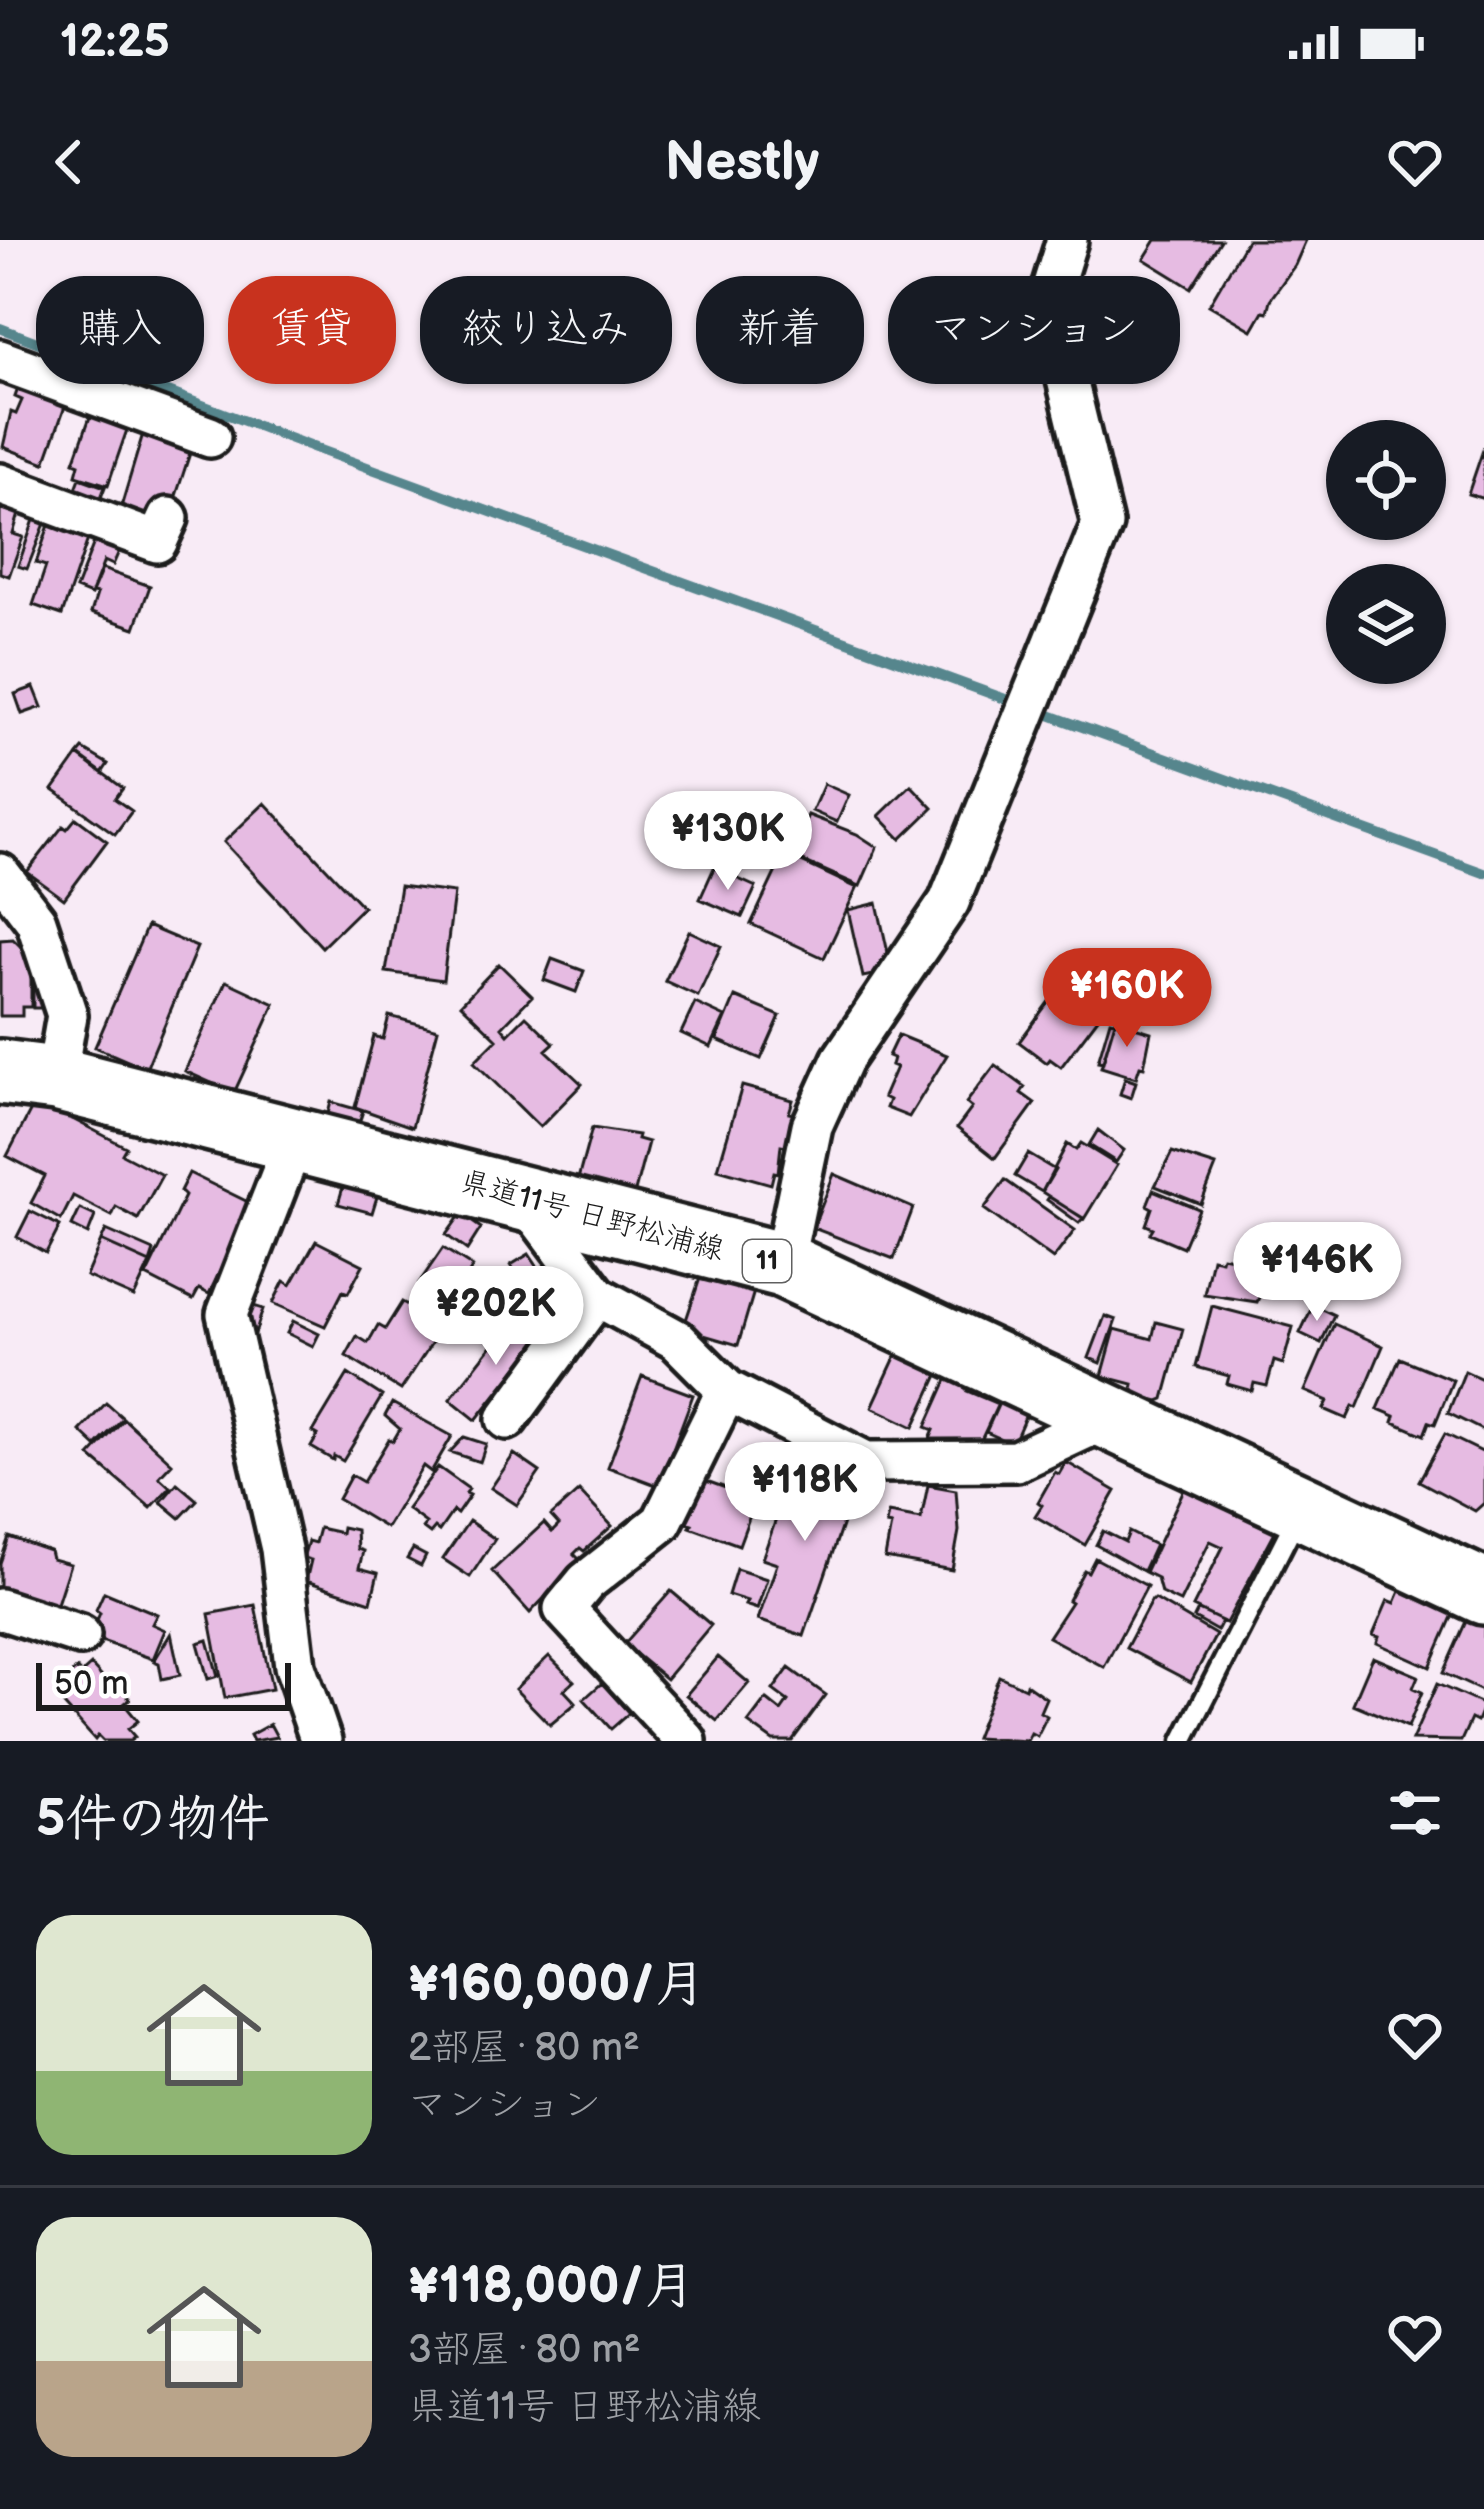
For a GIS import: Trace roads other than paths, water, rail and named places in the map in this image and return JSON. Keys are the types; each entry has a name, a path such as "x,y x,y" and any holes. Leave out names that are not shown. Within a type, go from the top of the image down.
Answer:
{"main road":[{"name":"県道11号 日野松浦線","path":"28,1076 295,1139 782,1265 1484,1592"}],"street":[{"path":"782,1265 812,1126 842,1060 949,902 1102,524 1048,301 1067,240"},
{"path":"0,360 210,437"},
{"path":"0,484 157,542 168,518"},
{"path":"0,874 36,921 67,1015 28,1076"},
{"path":"295,1139 227,1314 281,1549 295,1666 321,1741"},
{"path":"524,1198 597,1296 677,1340 727,1390 866,1462 1016,1461 1108,1418"},
{"path":"507,1419 597,1296"},
{"path":"686,1741 564,1609 586,1582 662,1522 727,1390"},
{"path":"0,1610 80,1635"}],"lane":[{"path":"1183,1741 1301,1509"}],"waterway":[{"path":"0,328 323,451 1484,873"}]}
